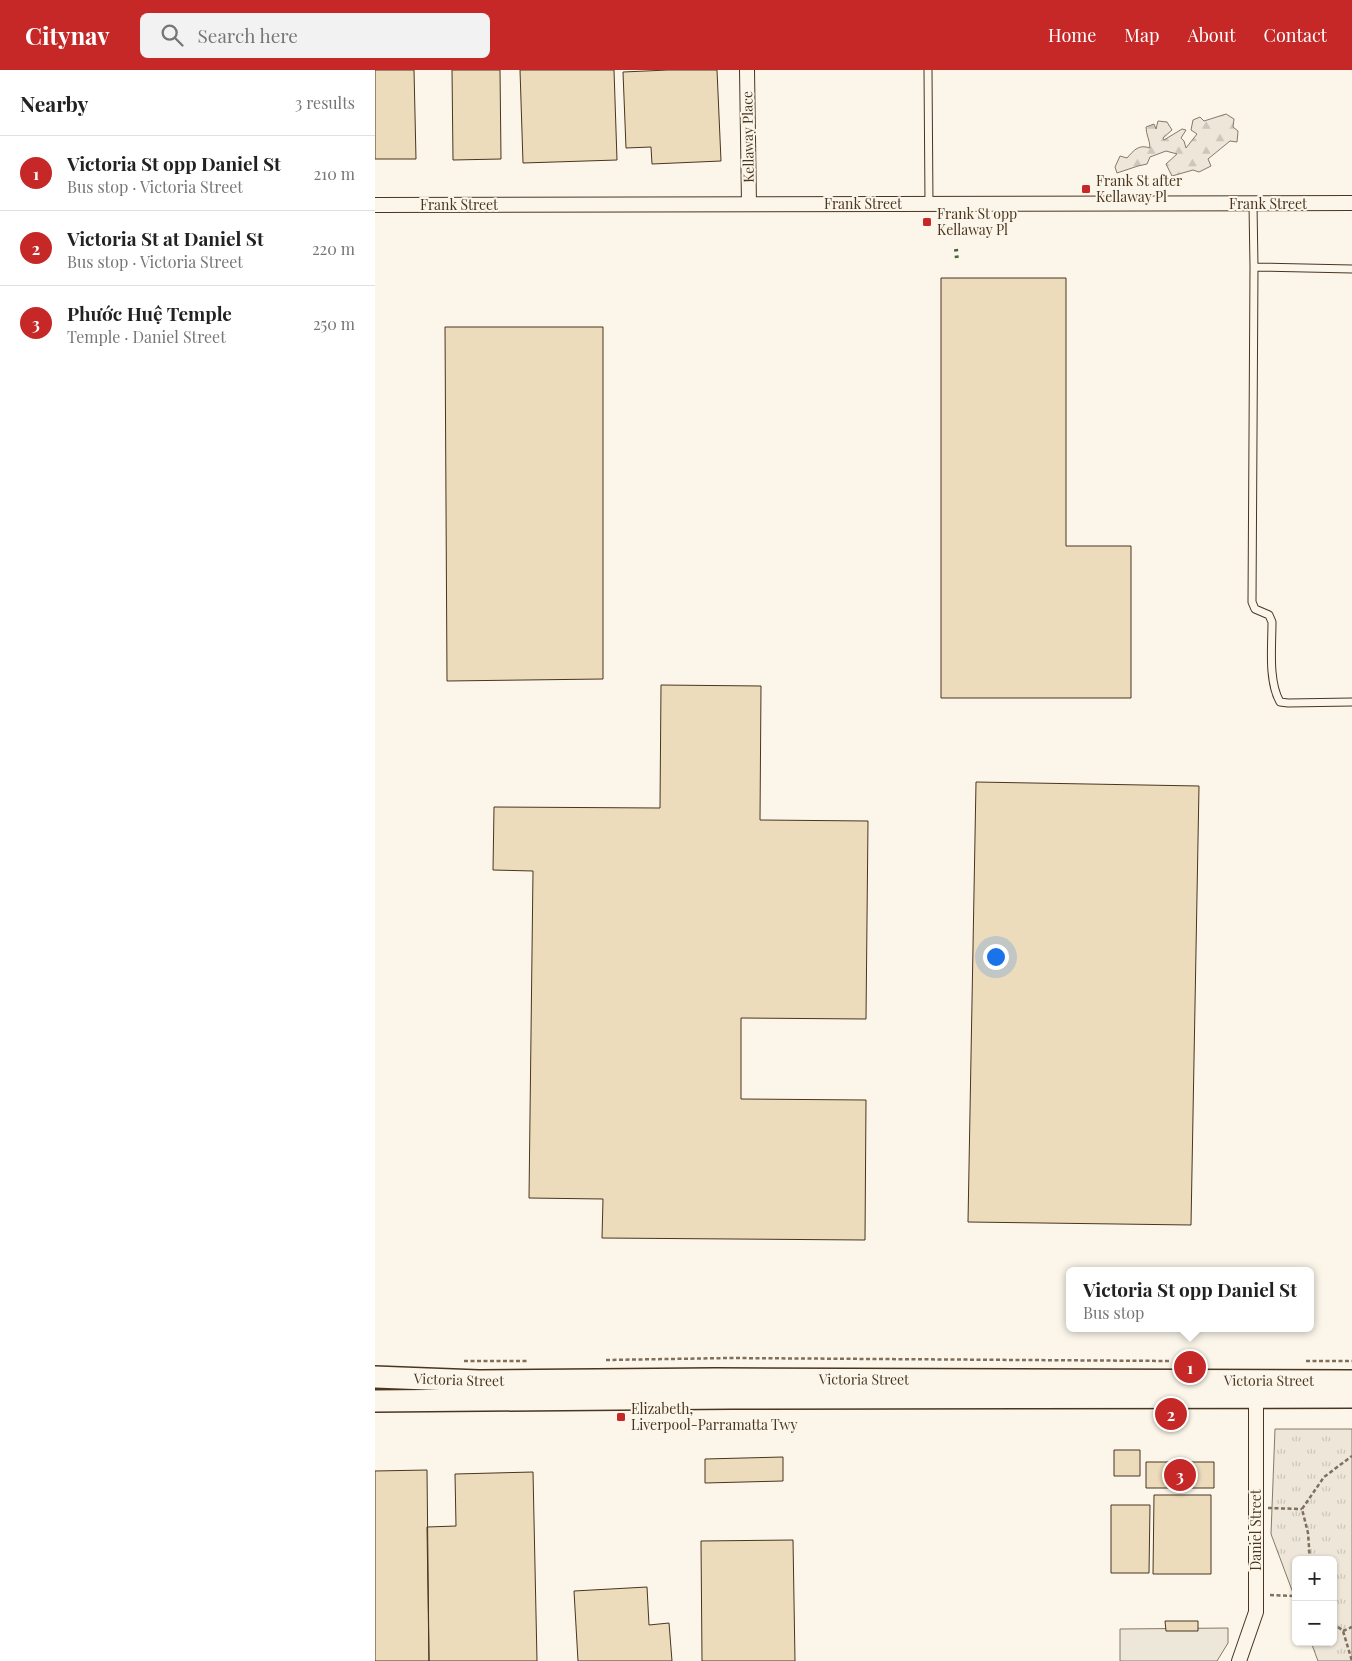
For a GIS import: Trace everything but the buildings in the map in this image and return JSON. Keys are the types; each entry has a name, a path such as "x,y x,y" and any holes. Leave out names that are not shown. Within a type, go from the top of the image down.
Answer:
{"main road":[{"name":"Victoria Street","path":"375,1377 479,1381 715,1379 1352,1381"},
{"name":"Victoria Street","path":"375,1401 1352,1397"}],"street":[{"name":"Kellaway Place","path":"747,70 749,204"},
{"name":"Frank Street","path":"375,205 1352,204"},
{"name":"Daniel Street","path":"1239,1661 1256,1612 1255,1397"}],"lane":[{"path":"928,70 929,204"},
{"path":"1253,204 1252,602 1255,608 1269,615 1272,622 1273,677 1276,695 1280,702 1352,702"},
{"path":"1254,267 1352,269"}],"path":[{"path":"1310,1556 1308,1533 1302,1509 1324,1477 1352,1456"},
{"path":"1255,1507 1302,1509"},
{"path":"1256,1595 1292,1596"},
{"path":"1337,1627 1343,1631 1352,1661"},
{"path":"1343,1631 1352,1627"}],"green space":[{"path":"1226,114 1234,119 1233,127 1238,131 1237,142 1230,141 1208,159 1211,166 1199,172 1193,170 1172,176 1166,164 1177,154 1166,151 1150,157 1147,164 1117,173 1115,167 1120,156 1127,158 1134,150 1140,147 1150,148 1146,127 1154,124 1156,129 1158,121 1167,122 1172,130 1163,138 1164,140 1182,129 1186,130 1181,138 1186,148 1197,134 1191,130 1193,120 1200,117 1204,121"},
{"path":"1275,1429 1352,1429 1352,1661 1318,1661 1312,1646 1337,1646 1337,1556 1292,1556 1292,1590 1271,1534"}],"shaded area":[{"path":"1228,1628 1228,1643 1217,1661 1120,1661 1120,1629"}],"hedge":[{"path":"956,249 957,260"}],"place":[{"name":"Frank St after Kellaway Pl","path":"1086,189"},
{"name":"Frank St opp Kellaway Pl","path":"927,222"},
{"name":"Victoria St opp Daniel St","path":"1190,1367"},
{"name":"Victoria St at Daniel St","path":"1171,1414"},
{"name":"Elizabeth, Liverpool-Parramatta Twy","path":"621,1417"},
{"name":"Phước Huệ Temple","path":"1180,1475"}]}
